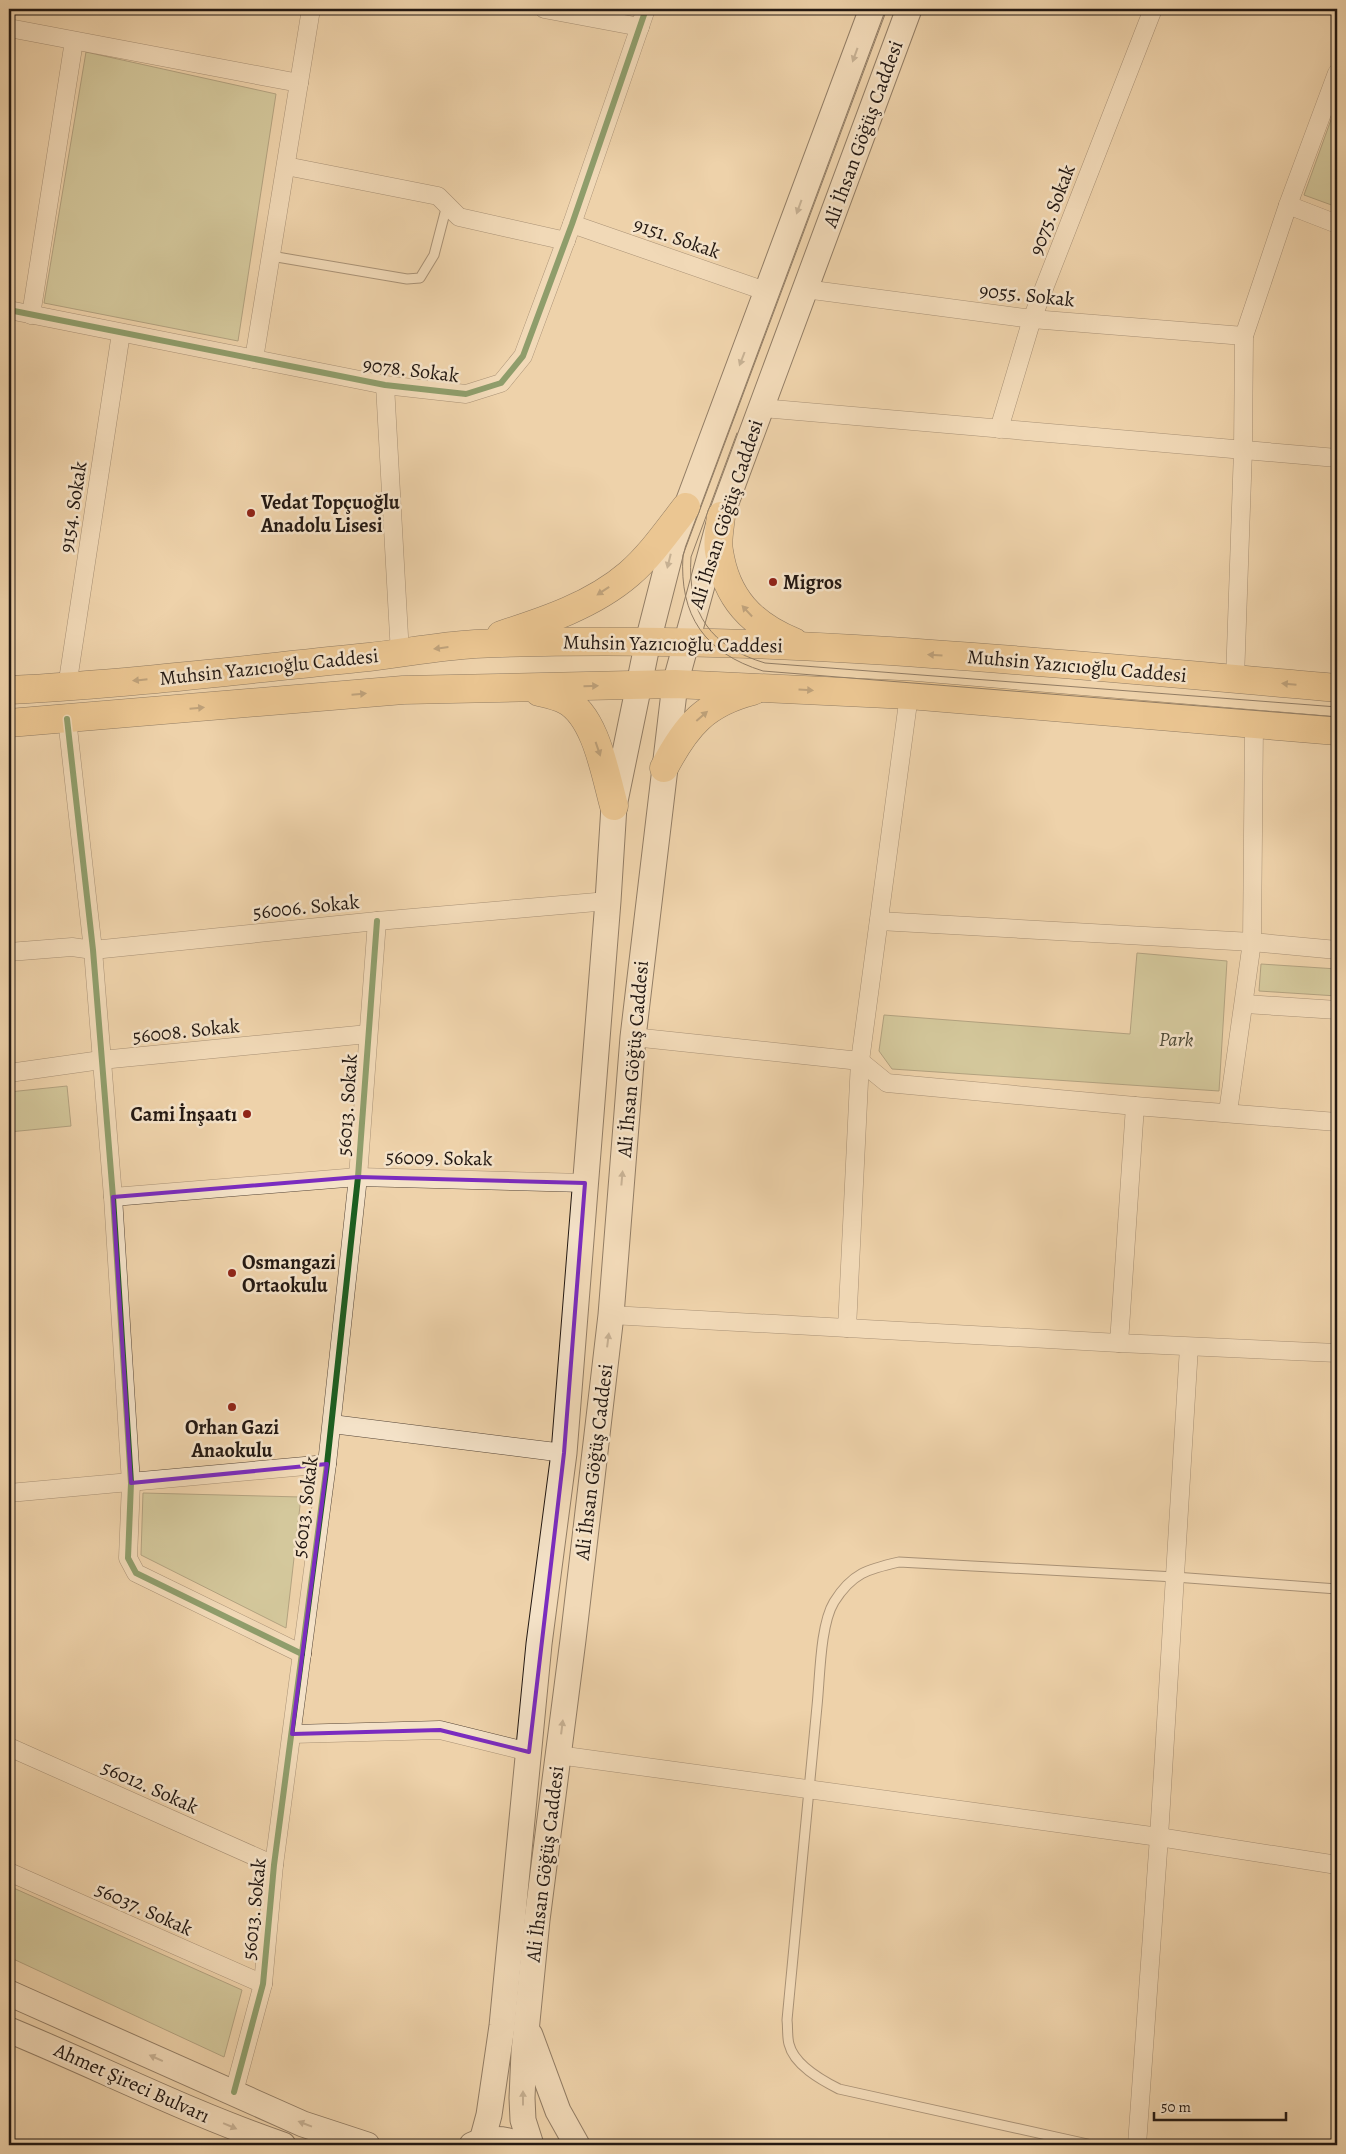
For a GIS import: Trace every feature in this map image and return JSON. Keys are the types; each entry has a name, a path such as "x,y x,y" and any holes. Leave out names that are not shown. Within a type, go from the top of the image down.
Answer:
{"main road":[{"name":"Ali İhsan Göğüş Caddesi","path":"477,2143 490,2109 502,2026 539,1644 564,1453 614,806 648,641 673,543 872,9"},
{"name":"Ali İhsan Göğüş Caddesi","path":"531,2145 524,2120 522,2098 537,1920 611,1315 633,1037 674,684 721,516 909,9"},
{"path":"472,644 535,624 588,601 628,574 655,547 686,507"},
{"path":"721,516 718,550 727,582 745,611 771,633 803,646"},
{"name":"Muhsin Yazıcıoğlu Caddesi","path":"9,690 67,687 400,654 472,644 648,641 803,646 1337,688"},
{"name":"Muhsin Yazıcıoğlu Caddesi","path":"9,722 67,719 403,690 674,684 767,687 909,696 1337,731"},
{"path":"664,768 680,738 704,713 733,696 767,687"},
{"path":"526,688 566,700 587,722 599,750 614,806"},
{"path":"9,1993 303,2124 367,2145"},
{"path":"527,2025 558,2111 577,2145"},
{"name":"Ahmet Şireci Bulvarı","path":"9,2030 234,2128 283,2145"},
{"path":"477,2143 500,2139 520,2145"}],"street":[{"path":"254,359 311,9"},
{"path":"544,9 640,26"},
{"name":"9078. Sokak","path":"9,310 385,385 466,394 501,383 523,356 566,241 646,9"},
{"name":"9075. Sokak","path":"999,429 1032,319 1153,9"},
{"path":"9,28 299,83"},
{"path":"31,314 74,41"},
{"path":"1235,679 1243,450 1244,336 1288,206 1337,73"},
{"path":"286,166 438,196 459,217 566,241"},
{"path":"1288,206 1337,224"},
{"name":"9151. Sokak","path":"572,224 768,292"},
{"name":"9055. Sokak","path":"806,289 1032,319 1244,336"},
{"name":"9154. Sokak","path":"67,687 121,333"},
{"path":"385,385 400,654"},
{"path":"761,408 1337,458"},
{"path":"847,1328 860,1061 909,696"},
{"path":"67,719 93,950 113,1197 131,1483 128,1558 136,1573 302,1654"},
{"path":"1228,1112 1245,1004 1252,942 1254,724"},
{"name":"56006. Sokak","path":"9,952 72,947 93,950 377,921 608,901"},
{"name":"56013. Sokak","path":"234,2092 263,1984 274,1865 332,1424 358,1177 377,921"},
{"path":"879,921 1252,942 1337,950"},
{"path":"1245,1004 1337,1010"},
{"name":"56008. Sokak","path":"9,1073 101,1060 368,1034"},
{"path":"633,1037 860,1061 887,1083 1337,1122"},
{"path":"1119,1343 1136,1106"},
{"name":"56009. Sokak","path":"113,1197 358,1177 584,1183"},
{"path":"611,1315 1190,1347 1337,1353"},
{"path":"1137,2145 1159,1837 1190,1347"},
{"path":"332,1424 564,1453"},
{"path":"9,1493 327,1464"},
{"path":"292,1734 440,1730 528,1752"},
{"name":"56012. Sokak","path":"9,1747 274,1865"},
{"path":"558,1755 1159,1837 1337,1865"},
{"name":"56037. Sokak","path":"9,1872 263,1984"}],"lane":[{"path":"271,256 407,279 420,278 434,255 447,204"},
{"path":"1092,2145 839,2089 817,2078 801,2064 789,2046 787,2020 808,1790 825,1629 833,1603 849,1582 869,1569 899,1562 1175,1577 1337,1589"}],"highlighted area":[{"path":"358,1177 585,1183 564,1453 529,1752 440,1730 292,1734 327,1464 131,1483 113,1197"}],"green space":[{"path":"86,52 276,94 238,341 44,303"},
{"path":"1337,103 1337,207 1304,195"},
{"name":"Park","path":"1137,953 1227,961 1219,1091 892,1069 879,1051 884,1015 1130,1034"},
{"path":"1261,964 1337,969 1337,996 1259,991"},
{"path":"67,1086 71,1126 9,1132 9,1092"},
{"path":"143,1493 301,1497 286,1628 141,1555"},
{"path":"9,1886 242,1990 224,2057 9,1957"}],"tram line":[{"path":"887,9 683,555 683,577 686,596 691,614 700,629 725,654 763,671 1337,717"},
{"path":"737,433 691,557 691,577 693,595 698,611 706,625 730,648 746,656 765,663 1337,707"}],"cycle path":[{"path":"9,310 385,385 466,394 501,383 523,356 572,224 646,9"},
{"path":"67,719 93,950 113,1197 131,1483 128,1558 136,1573 302,1654"},
{"path":"234,2092 263,1984 274,1865 327,1464 358,1177 377,921"}],"place":[{"name":"Vedat Topçuoğlu Anadolu Lisesi","path":"251,513"},
{"name":"Migros","path":"773,582"},
{"name":"Cami İnşaatı","path":"247,1114"},
{"name":"Osmangazi Ortaokulu","path":"232,1273"},
{"name":"Orhan Gazi Anaokulu","path":"232,1407"}]}
